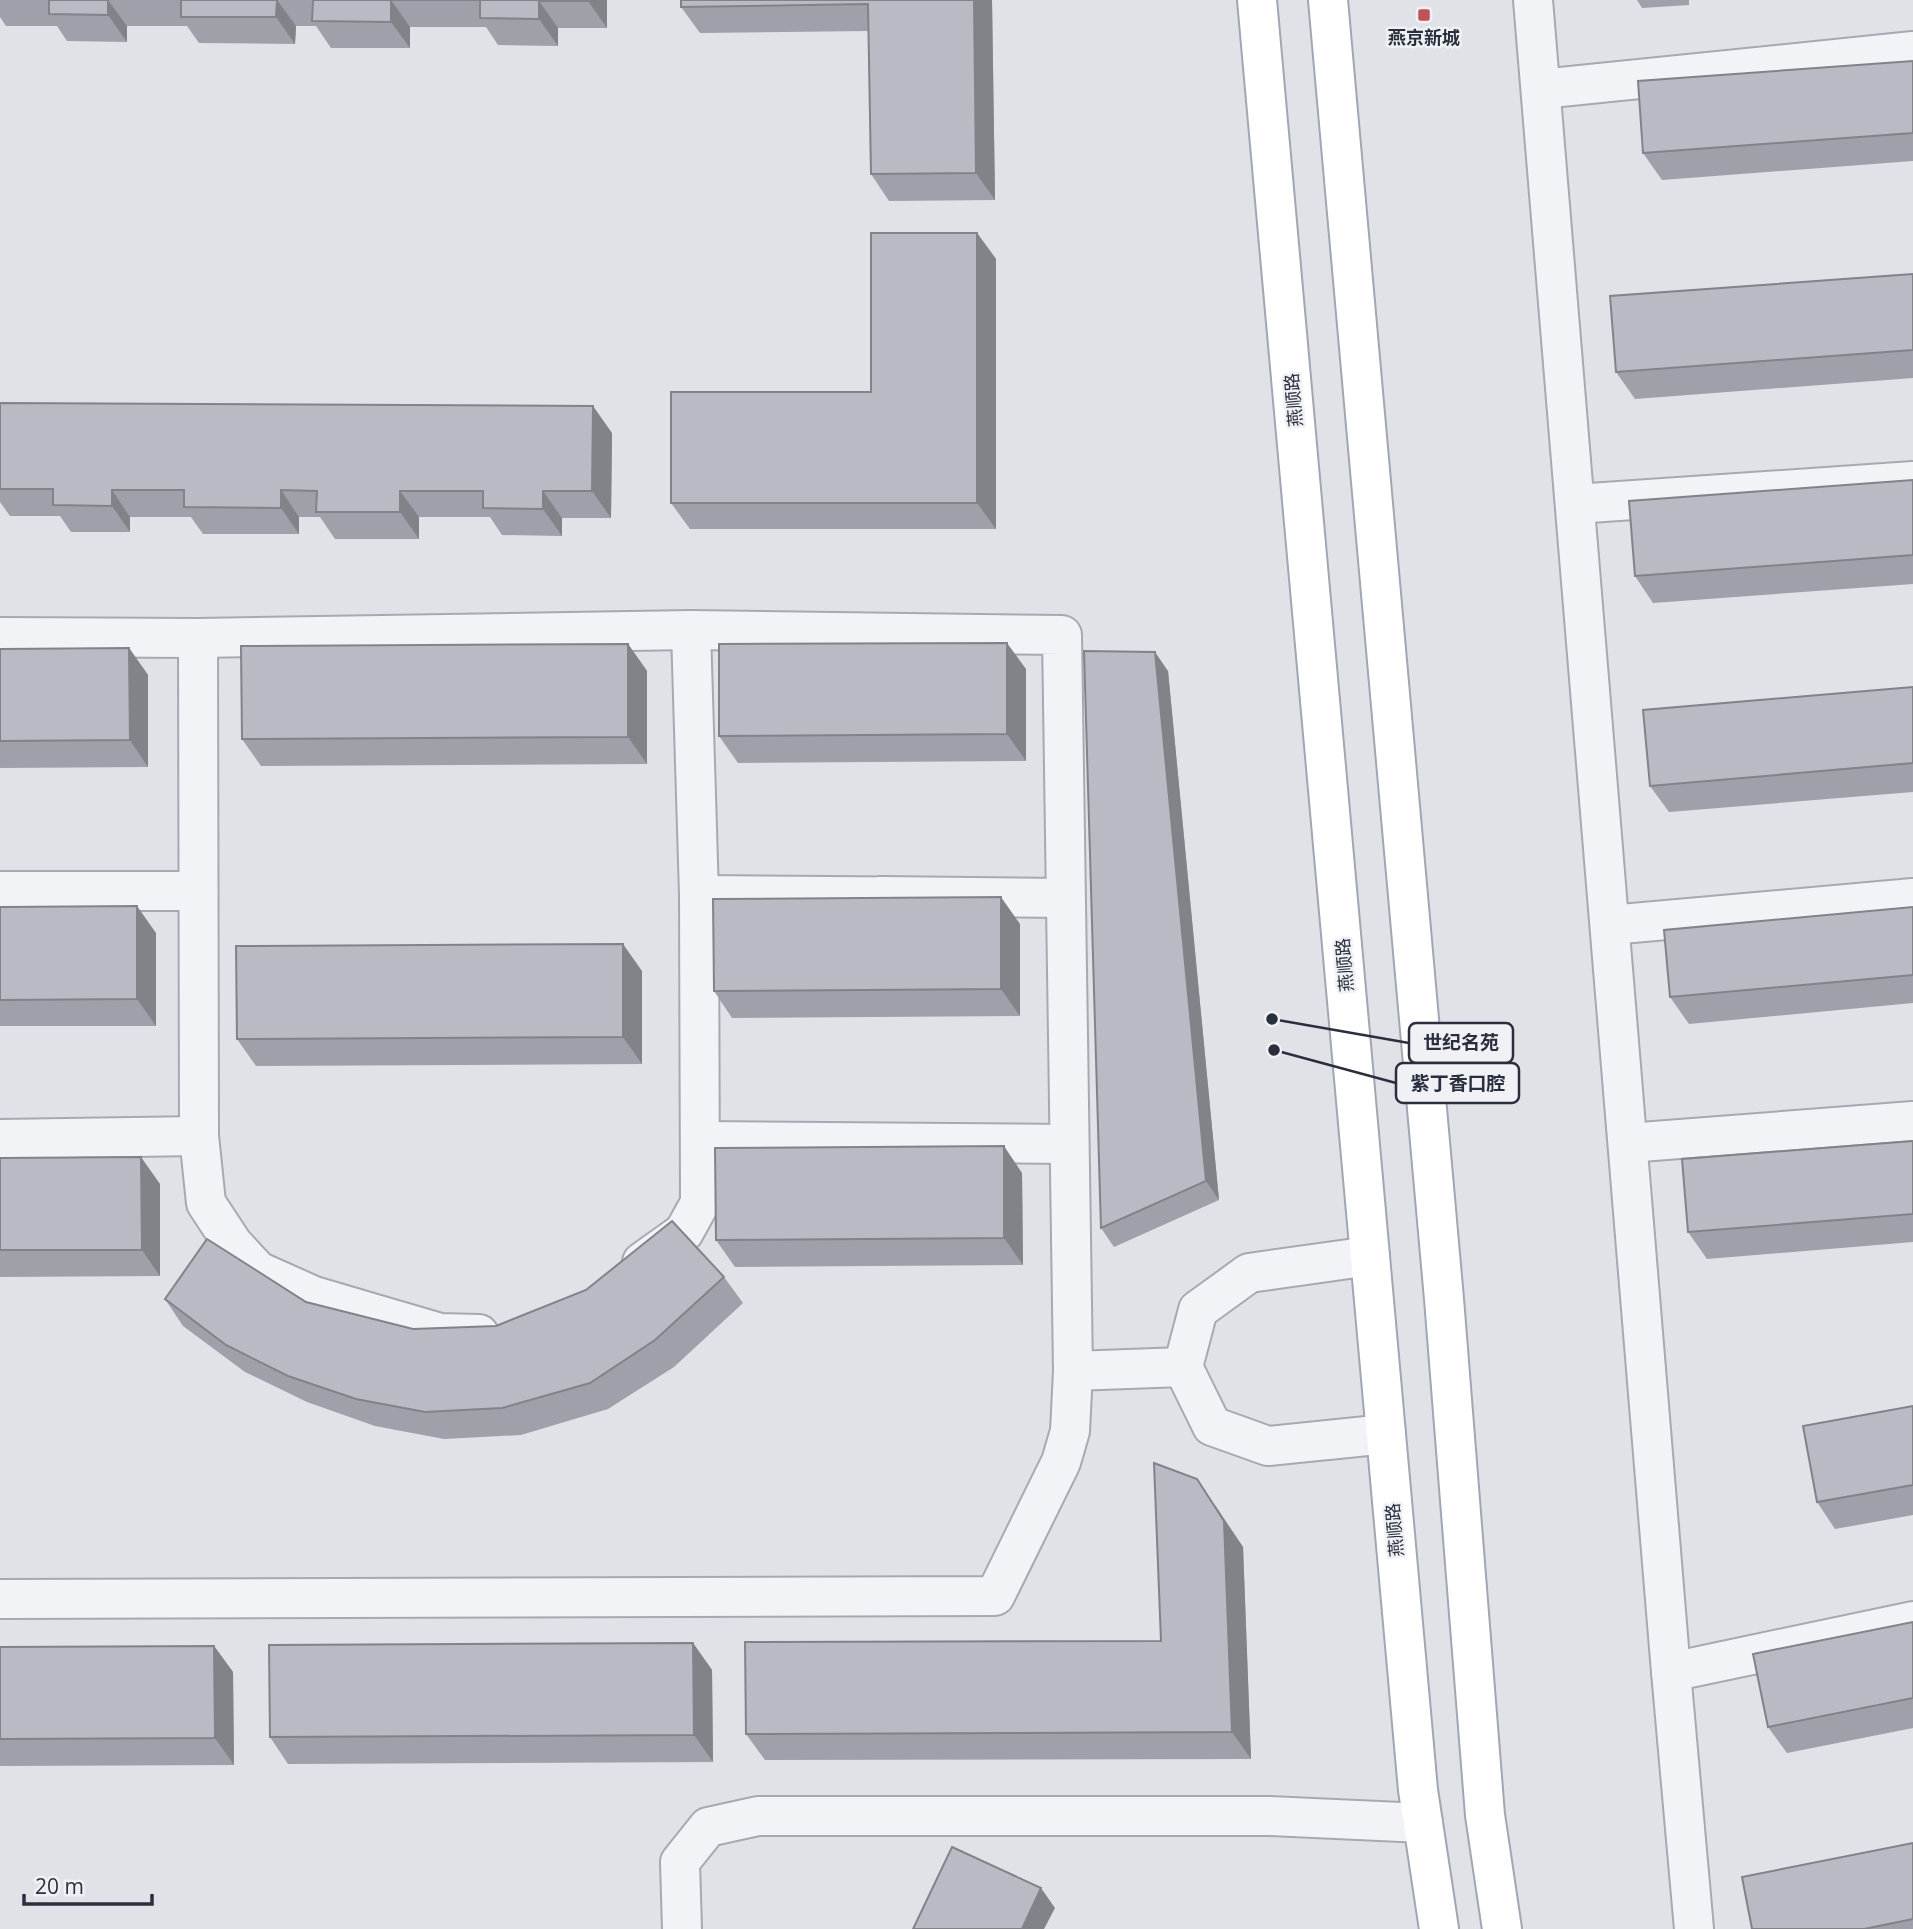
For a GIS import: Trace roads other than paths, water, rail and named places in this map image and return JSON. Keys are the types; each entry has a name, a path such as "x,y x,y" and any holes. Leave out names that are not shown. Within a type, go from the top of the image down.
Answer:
{"main road":[{"name":"燕顺路","path":"1257,0 1418,1790 1439,1929"},
{"path":"1328,0 1444,1299 1485,1815 1502,1929"}],"lane":[{"path":"1533,0 1694,1929"},
{"path":"1541,89 1913,51"},
{"path":"1575,504 1913,481"},
{"path":"612,1281 684,1232 700,1203 699,895 691,630"},
{"path":"0,637 198,638 691,630 1062,635 1073,1371 1070,1431 1060,1462 995,1596 0,1599"},
{"path":"198,638 199,1136 206,1203 233,1244 258,1271 314,1296 440,1333 485,1334 508,1326"},
{"path":"0,891 197,891"},
{"path":"699,895 1065,898"},
{"path":"880,896 1065,898"},
{"path":"1610,925 1913,898"},
{"path":"1628,1143 1913,1121"},
{"path":"0,1139 199,1136"},
{"path":"701,1141 1069,1144"},
{"path":"1370,1256 1249,1273 1198,1310 1183,1367 1212,1426 1268,1446 1386,1434"},
{"path":"1073,1371 1183,1367"},
{"path":"1328,1440 1386,1434"},
{"path":"1671,1672 1913,1621"},
{"path":"682,1929 680,1862 708,1826 758,1816 1269,1816 1423,1823"}],"place":[{"name":"燕京新城","path":"1424,15"},
{"name":"世纪名苑","path":"1272,1019"},
{"name":"紫丁香口腔","path":"1274,1050"}]}
